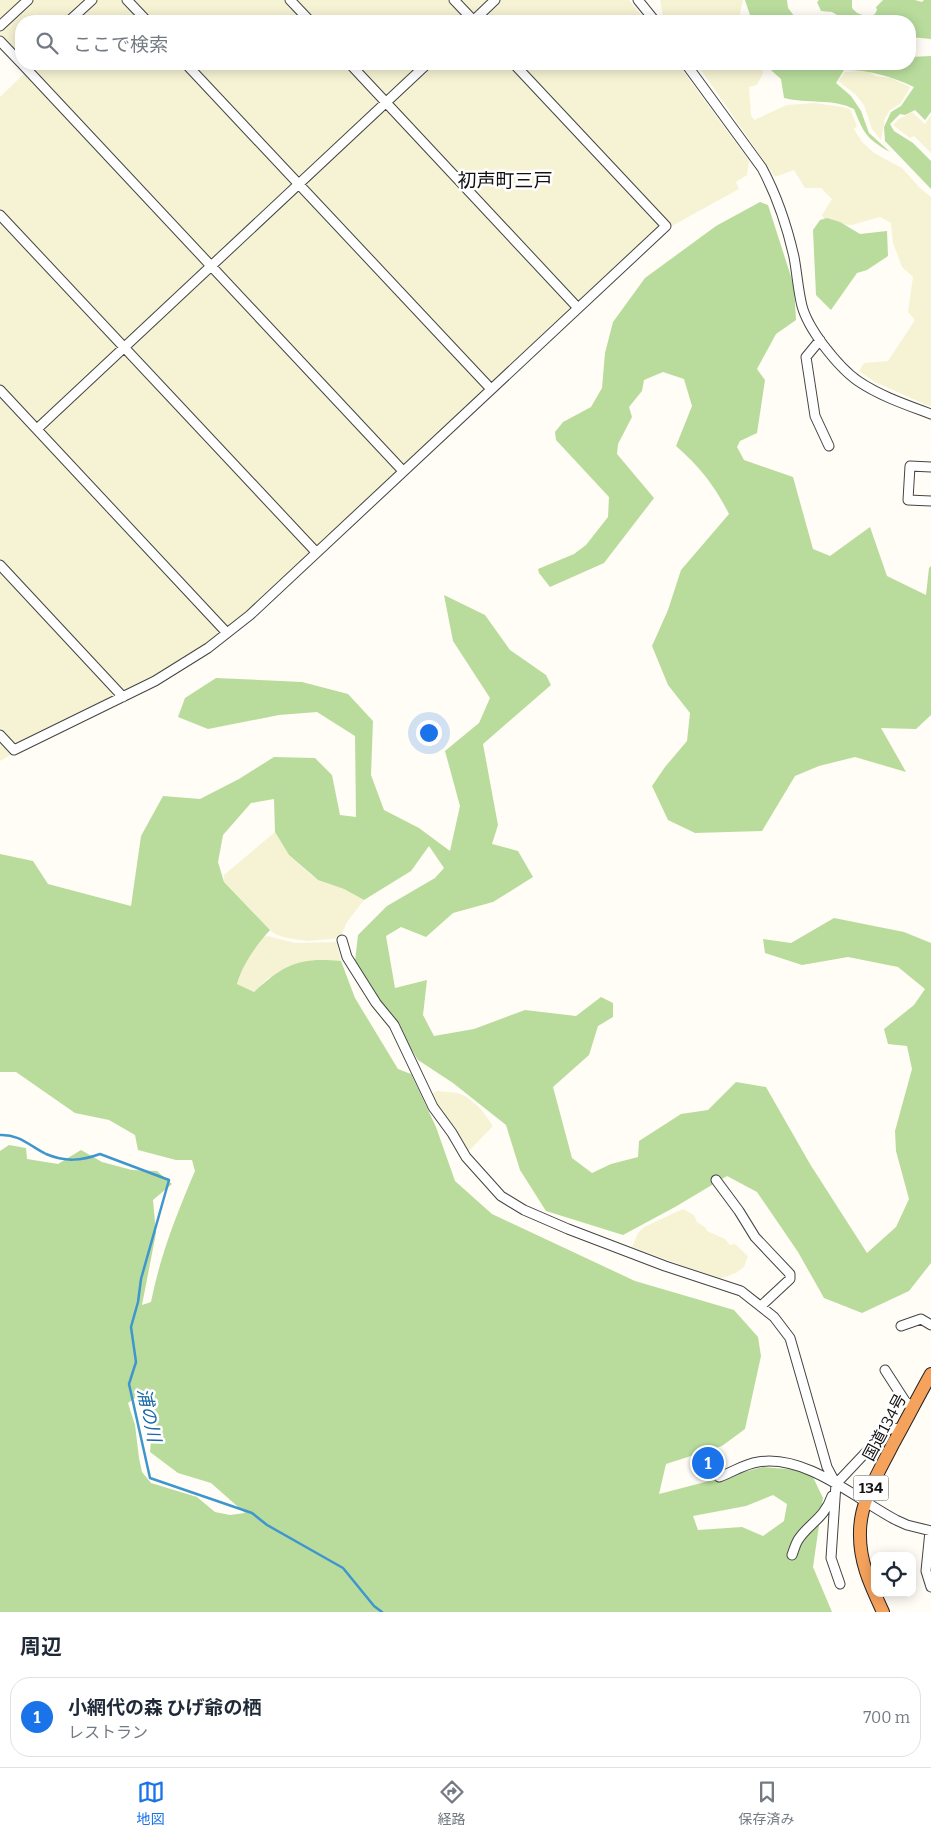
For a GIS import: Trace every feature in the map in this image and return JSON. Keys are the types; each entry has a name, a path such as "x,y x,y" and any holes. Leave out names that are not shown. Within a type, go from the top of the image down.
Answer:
{"highway":[{"name":"国道134号","path":"883,1612 868,1580 863,1564 860,1532 862,1515 877,1474 931,1374"}],"street":[{"path":"0,26 28,0"},
{"path":"76,15 92,0"},
{"path":"127,0 141,15"},
{"path":"290,0 304,15"},
{"path":"454,0 468,15"},
{"path":"479,15 495,0"},
{"path":"638,0 650,15"},
{"path":"0,41 15,57"},
{"path":"28,70 403,471"},
{"path":"192,70 491,390"},
{"path":"356,70 578,308"},
{"path":"37,429 421,70"},
{"path":"0,735 14,750 155,681 189,661 227,633 250,615 666,226 520,70"},
{"path":"690,70 762,168 771,186 785,222 794,257 802,305 808,323 834,358 858,381 872,390 931,414"},
{"path":"0,215 316,552"},
{"path":"820,340 806,357 815,416 829,446"},
{"path":"0,390 227,633"},
{"path":"931,468 910,466 908,500 931,501"},
{"path":"0,565 123,697"},
{"path":"342,940 346,957 376,1003 394,1026 433,1107 452,1133 466,1157 501,1196 524,1210 568,1229 665,1266 732,1288 749,1296 774,1317 790,1338 835,1486 831,1558 840,1584"},
{"path":"716,1180 755,1237 790,1274 790,1279 761,1306"},
{"path":"901,1326 921,1320 931,1325"},
{"path":"885,1370 905,1401 912,1407"},
{"path":"792,1555 797,1542 804,1532 822,1516 829,1504 835,1486 886,1432 890,1429 902,1428"},
{"path":"719,1478 738,1468 756,1462 771,1460 786,1462 798,1466 907,1525 931,1531 926,1571 931,1587"}],"shaded area":[{"path":"0,0 629,0 641,15 15,15 15,50 0,34"},
{"path":"660,0 743,1 740,15 663,15"},
{"path":"28,70 682,70 749,161 747,175 736,182 739,189 670,227 404,467 229,629 196,653 164,672 16,745 0,728 0,97"},
{"path":"701,70 762,70 763,73 757,85 749,87 751,115 754,120 787,105 814,103 850,109 857,126 854,129 862,142 874,153 902,168 931,197 931,407 875,382 859,371 864,363 888,361 915,320 908,312 913,277 902,267 893,243 891,223 880,217 852,225 825,221 822,215 832,199 821,188 805,188 794,170 775,177"},
{"path":"867,71 875,76 891,78 910,87 901,103 890,110 885,118 881,140 872,129 864,105 855,94 838,81 845,72"},
{"path":"912,112 925,124 931,115 931,153 914,136 910,138 893,125 899,119"},
{"path":"0,738 14,753 0,761"},
{"path":"275,832 289,855 311,875 318,880 344,889 364,900 347,922 340,938 308,941 277,935 224,882 224,875"},
{"path":"268,936 295,943 337,942 341,961 329,960 268,978 254,992 237,984 249,956 264,937"},
{"path":"438,1091 458,1093 467,1097 481,1109 493,1126 466,1154 432,1099 433,1093"},
{"path":"683,1209 694,1215 697,1222 706,1228 707,1231 725,1239 730,1245 735,1244 748,1256 744,1267 736,1273 719,1279 632,1247 638,1233 644,1227"}],"green space":[{"path":"745,0 787,0 788,8 793,15 750,15"},
{"path":"819,0 852,0 852,8 862,15 837,15 832,12 821,11 817,2"},
{"path":"883,0 915,0 922,2 924,0 931,0 931,39 916,38 916,15 873,15 877,10 876,7"},
{"path":"931,56 931,112 925,120 915,110 905,115 900,114 890,124 894,131 913,143 931,161 931,189 885,141 884,127 891,112 901,106 914,87 880,74 853,70 916,70 916,57"},
{"path":"771,70 844,70 836,83 851,96 861,111 869,133 890,152 867,135 854,109 837,103 784,98 781,79"},
{"path":"760,202 768,205 794,286 796,320 776,334 757,369 765,380 757,433 740,441 737,447 744,460 793,477 813,549 830,556 870,527 887,576 926,595 929,568 931,566 931,715 916,729 881,728 906,772 855,757 819,766 795,776 762,831 695,833 668,820 652,786 687,741 690,713 668,685 652,646 668,610 681,570 729,514 706,477 676,446 692,406 684,379 663,372 644,380 642,391 629,407 632,417 618,444 617,454 654,498 604,563 550,587 538,569 574,554 586,545 608,517 609,497 556,440 555,432 563,422 591,407 602,388 605,353 613,322 645,278 716,226"},
{"path":"827,218 840,222 860,234 887,231 888,256 867,270 857,273 831,310 816,295 813,230 820,220"},
{"path":"444,595 485,615 510,650 546,675 551,685 483,744 498,825 492,844 518,851 533,877 493,902 453,913 426,937 401,927 386,936 395,988 427,980 423,1015 434,1036 474,1029 525,1010 576,1016 601,997 613,1003 613,1017 598,1026 589,1055 553,1087 572,1158 592,1173 611,1164 638,1157 639,1141 681,1114 708,1110 736,1082 766,1087 810,1164 867,1253 896,1227 909,1199 896,1151 895,1131 912,1069 907,1046 888,1044 884,1029 914,1005 925,989 898,967 848,957 802,965 765,953 763,939 791,943 834,918 904,932 931,943 931,1263 909,1291 862,1313 824,1298 798,1252 757,1192 727,1176 623,1235 546,1211 520,1170 506,1125 453,1083 418,1060 355,961 358,935 387,906 435,878 444,868 429,846 411,871 364,900 344,889 318,880 289,855 275,832 274,799 251,803 223,835 218,862 224,882 270,930 250,955 237,984 254,992 274,975 293,964 314,960 341,961 355,998 398,1069 411,1074 436,1127 455,1181 492,1214 635,1281 734,1310 758,1337 761,1356 745,1429 722,1446 666,1464 659,1494 763,1467 810,1471 823,1498 813,1567 832,1612 0,1612 0,1151 9,1145 26,1148 27,1159 58,1164 81,1150 102,1162 132,1170 157,1171 172,1184 153,1200 156,1233 142,1305 151,1302 159,1268 170,1235 195,1171 192,1160 176,1160 138,1150 135,1135 109,1120 75,1113 16,1072 0,1072 0,854 33,861 48,884 131,906 141,836 163,796 200,799 239,779 274,757 315,758 332,775 340,815 356,817 355,736 317,712 279,715 208,729 178,717 185,698 216,678 302,682 348,694 373,721 371,775 384,810 419,828 450,851 460,806 445,751 479,723 490,698 453,641","holes":["139,1395 153,1414 150,1452 178,1473 211,1483 245,1513 230,1515 215,1512 197,1497 151,1483 142,1472 135,1425 128,1403","773,1495 787,1504 784,1521 763,1536 742,1527 698,1530 693,1516 746,1506"]}],"waterway":[{"name":"浦の川","path":"0,1135 19,1138 46,1154 60,1158 80,1159 100,1154 169,1180 141,1279 138,1302 131,1327 136,1362 129,1384 150,1478 252,1513 267,1525 343,1568 374,1606 382,1612"}],"place":[{"name":"小網代の森 ひげ爺の栖","path":"708,1463"}],"district":[{"name":"初声町三戸","path":"505,180"}]}
